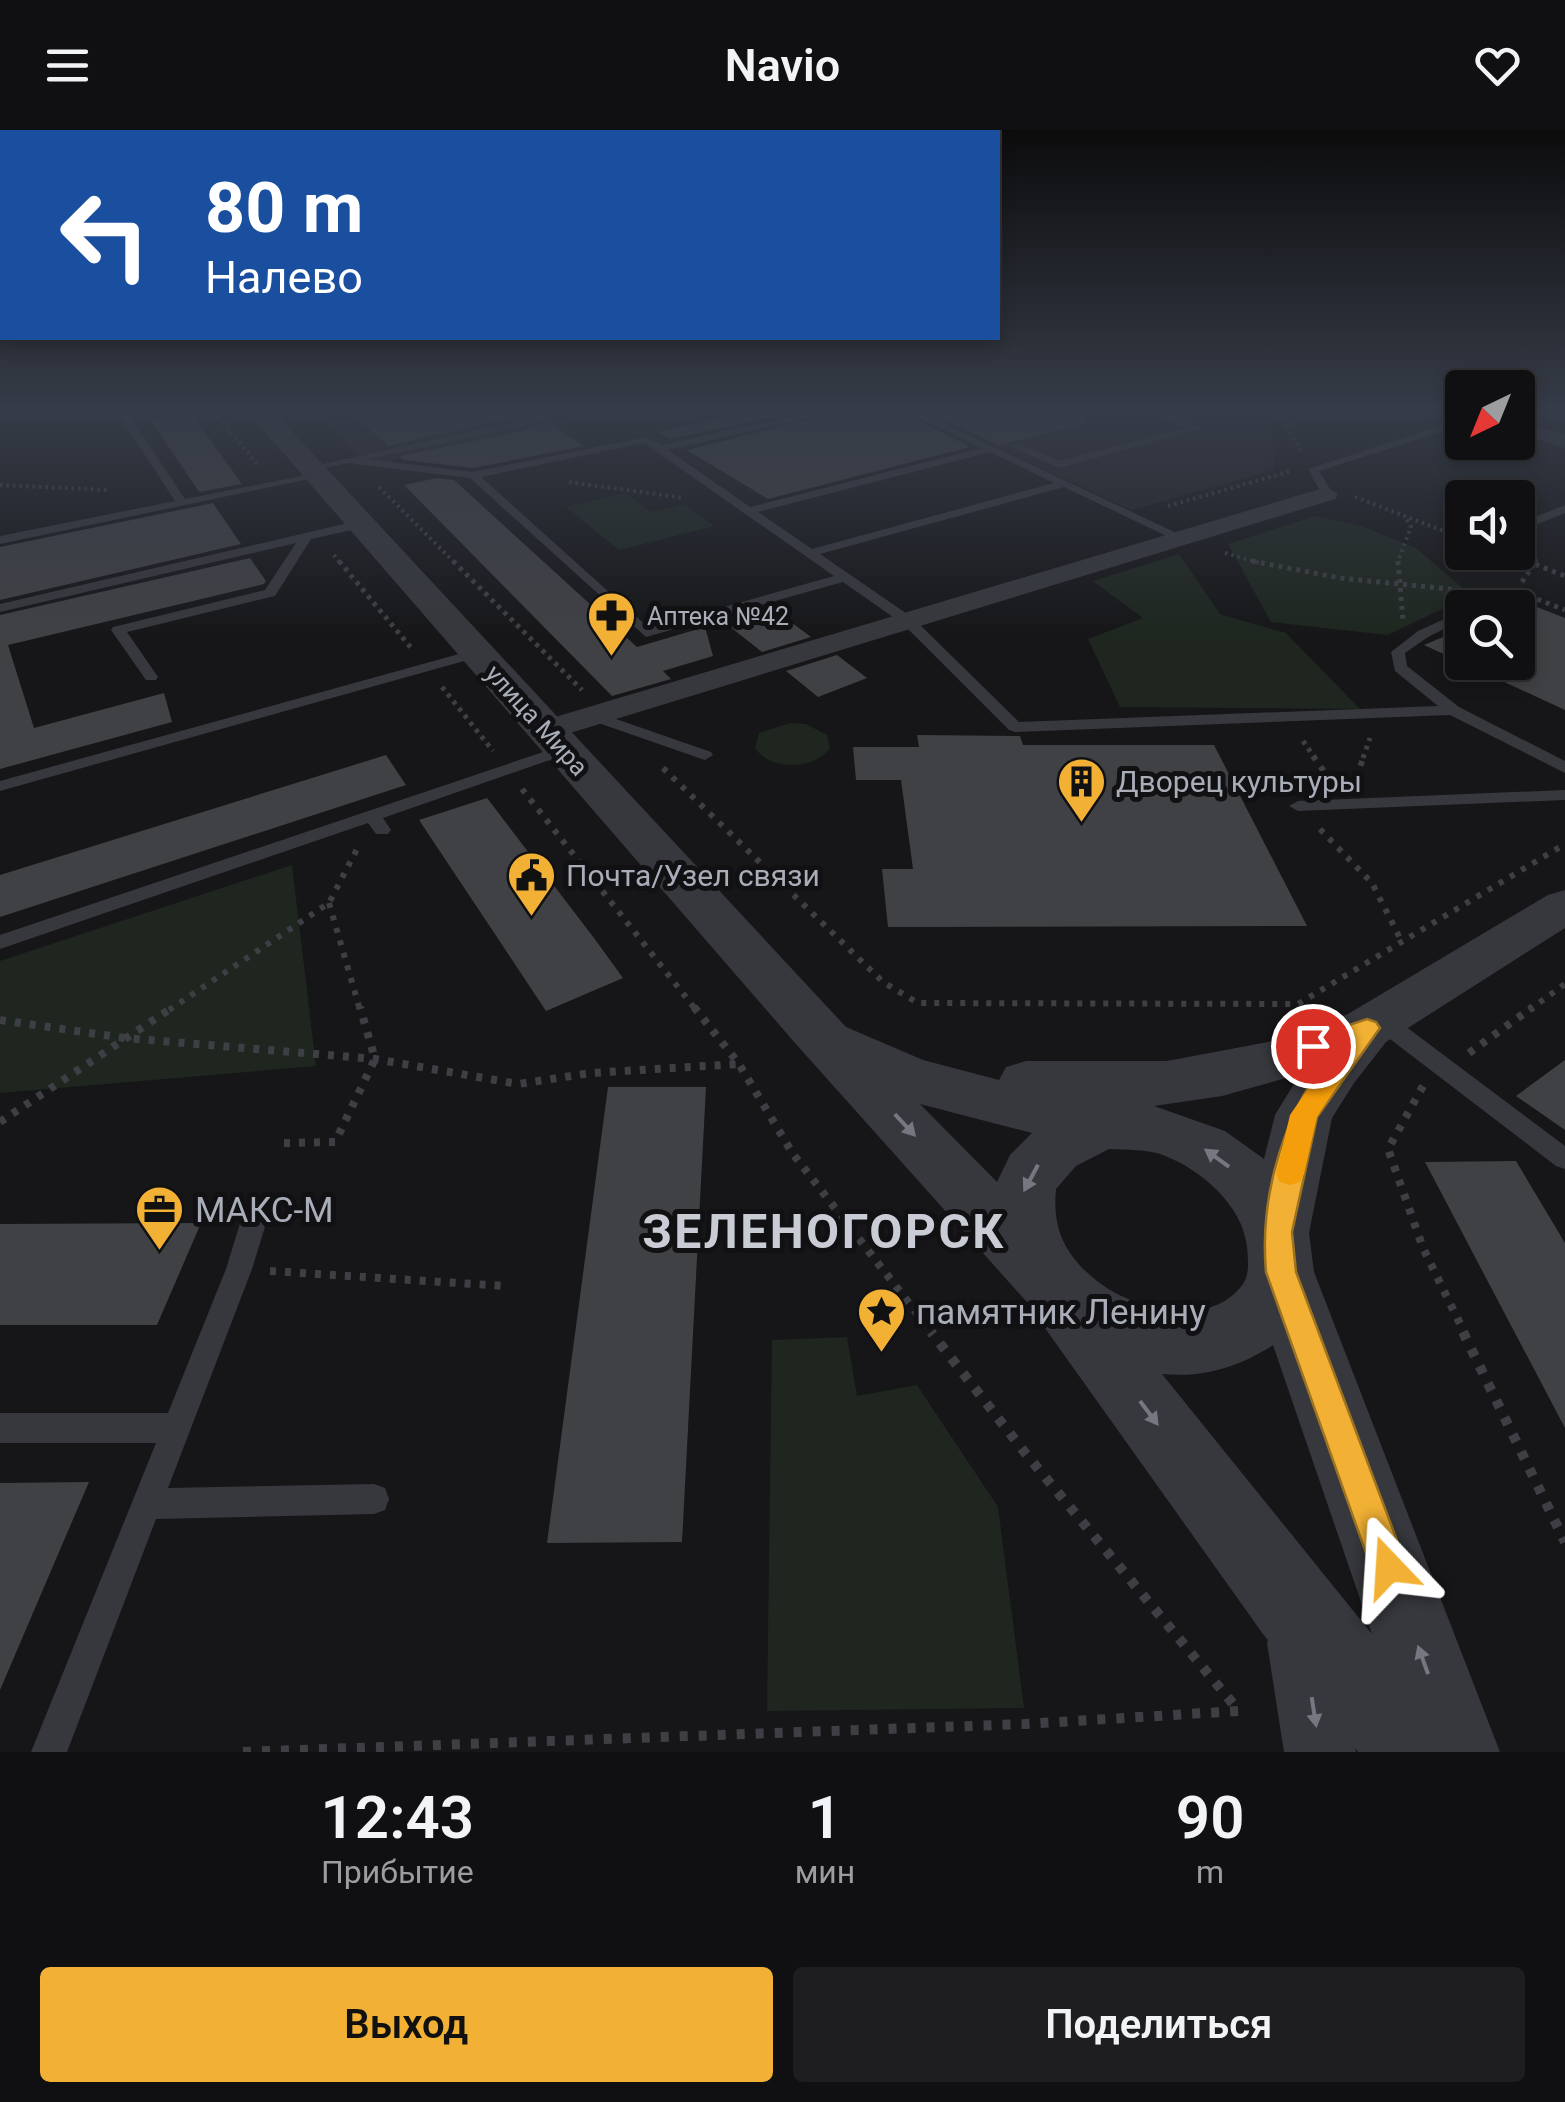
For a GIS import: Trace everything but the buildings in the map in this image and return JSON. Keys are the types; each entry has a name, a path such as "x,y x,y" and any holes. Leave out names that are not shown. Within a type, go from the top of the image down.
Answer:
{"street":[{"name":"улица Мира","path":"339,488 361,524 814,1029 1048,1279"},
{"path":"555,740 594,716 1181,538 1324,489"},
{"path":"1415,1752 1292,1605 1048,1279 1025,1232 1022,1194 1043,1155 1071,1135 1118,1125 1257,1078 1374,1024 1565,906"},
{"path":"814,1029 877,1052 952,1072 1029,1083 1104,1087 1178,1081 1250,1068 1374,1024"},
{"path":"1048,1279 1085,1312 1120,1332 1169,1344 1214,1341 1238,1331 1268,1305 1304,1115 1334,1068 1374,1024"},
{"path":"814,1029 856,1054 936,1086 1170,1133 1210,1152 1260,1196 1456,1752"},
{"path":"1292,1605 1320,1752"}],"lane":[{"path":"172,488 182,502"},
{"path":"0,540 255,488"},
{"path":"487,488 646,633 845,577"},
{"path":"715,488 908,621 1014,728 1452,710"},
{"path":"745,508 829,488"},
{"path":"810,553 1050,488"},
{"path":"1072,488 1181,538"},
{"path":"1535,521 1565,509"},
{"path":"0,608 361,524"},
{"path":"150,677 118,630 270,593 311,536"},
{"path":"1445,624 1398,652 1400,668 1452,710 1565,768"},
{"path":"0,786 477,653"},
{"path":"594,716 705,755"},
{"path":"0,942 377,823 507,770 555,740"},
{"path":"1298,806 1565,795"},
{"path":"1374,1024 1565,1159"},
{"path":"50,1752 239,1269 255,1217"},
{"path":"0,1428 175,1428"},
{"path":"145,1504 374,1499"}],"path":[{"path":"74,488 182,502"},
{"path":"606,488 745,508"},
{"path":"1134,516 1227,488"},
{"path":"1324,489 1445,532"},
{"path":"1404,516 1411,526 1396,567 1406,646"},
{"path":"243,1752 1038,1724 1239,1711 1026,1454 793,1154 739,1064 507,770 426,668 311,536"},
{"path":"1181,538 1250,562 1459,590"},
{"path":"1535,560 1536,566 1514,590 1565,610"},
{"path":"1536,566 1565,576"},
{"path":"1346,804 1380,713"},
{"path":"1286,717 1346,804"},
{"path":"1298,806 1372,884 1402,942"},
{"path":"0,1122 328,903 363,837 377,823"},
{"path":"918,1002 1298,1004 1565,844"},
{"path":"284,1143 335,1142 375,1059 328,903"},
{"path":"1565,984 1421,1088 1388,1149 1423,1248 1565,1542"},
{"path":"0,1020 125,1038 375,1059 518,1084 591,1073 739,1064"},
{"path":"239,1269 505,1286"}],"shaded area":[{"path":"1083,488 1211,488 1131,510"},
{"path":"625,493 651,512 684,504 714,526 619,550 566,507"},
{"path":"1315,516 1361,526 1416,548 1465,590 1445,590 1445,608 1388,635 1271,622 1228,544"},
{"path":"1179,554 1220,614 1286,633 1360,709 1120,707 1088,639 1143,618 1093,581"},
{"path":"790,723 806,724 827,735 830,749 803,764 781,764 762,756 755,748 759,733"},
{"path":"292,865 316,1066 0,1093 0,961"},
{"path":"847,1337 857,1396 917,1385 998,1507 1024,1708 767,1711 772,1340"}],"slow traffic":[{"path":"1290,1174 1304,1115 1341,1059"}],"place":[{"name":"Аптека №42","path":"612,658"},
{"name":"Дворец культуры","path":"1081,824"},
{"name":"Почта/Узел связи","path":"531,918"},
{"name":"МАКС-М","path":"160,1252"},
{"name":"памятник Ленину","path":"881,1354"}],"district":[{"name":"ЗЕЛЕНОГОРСК","path":"824,1231"}],"route":[{"path":"1313,1046 1367,1028 1334,1068 1304,1115 1277,1232 1281,1272 1389,1567"}]}
